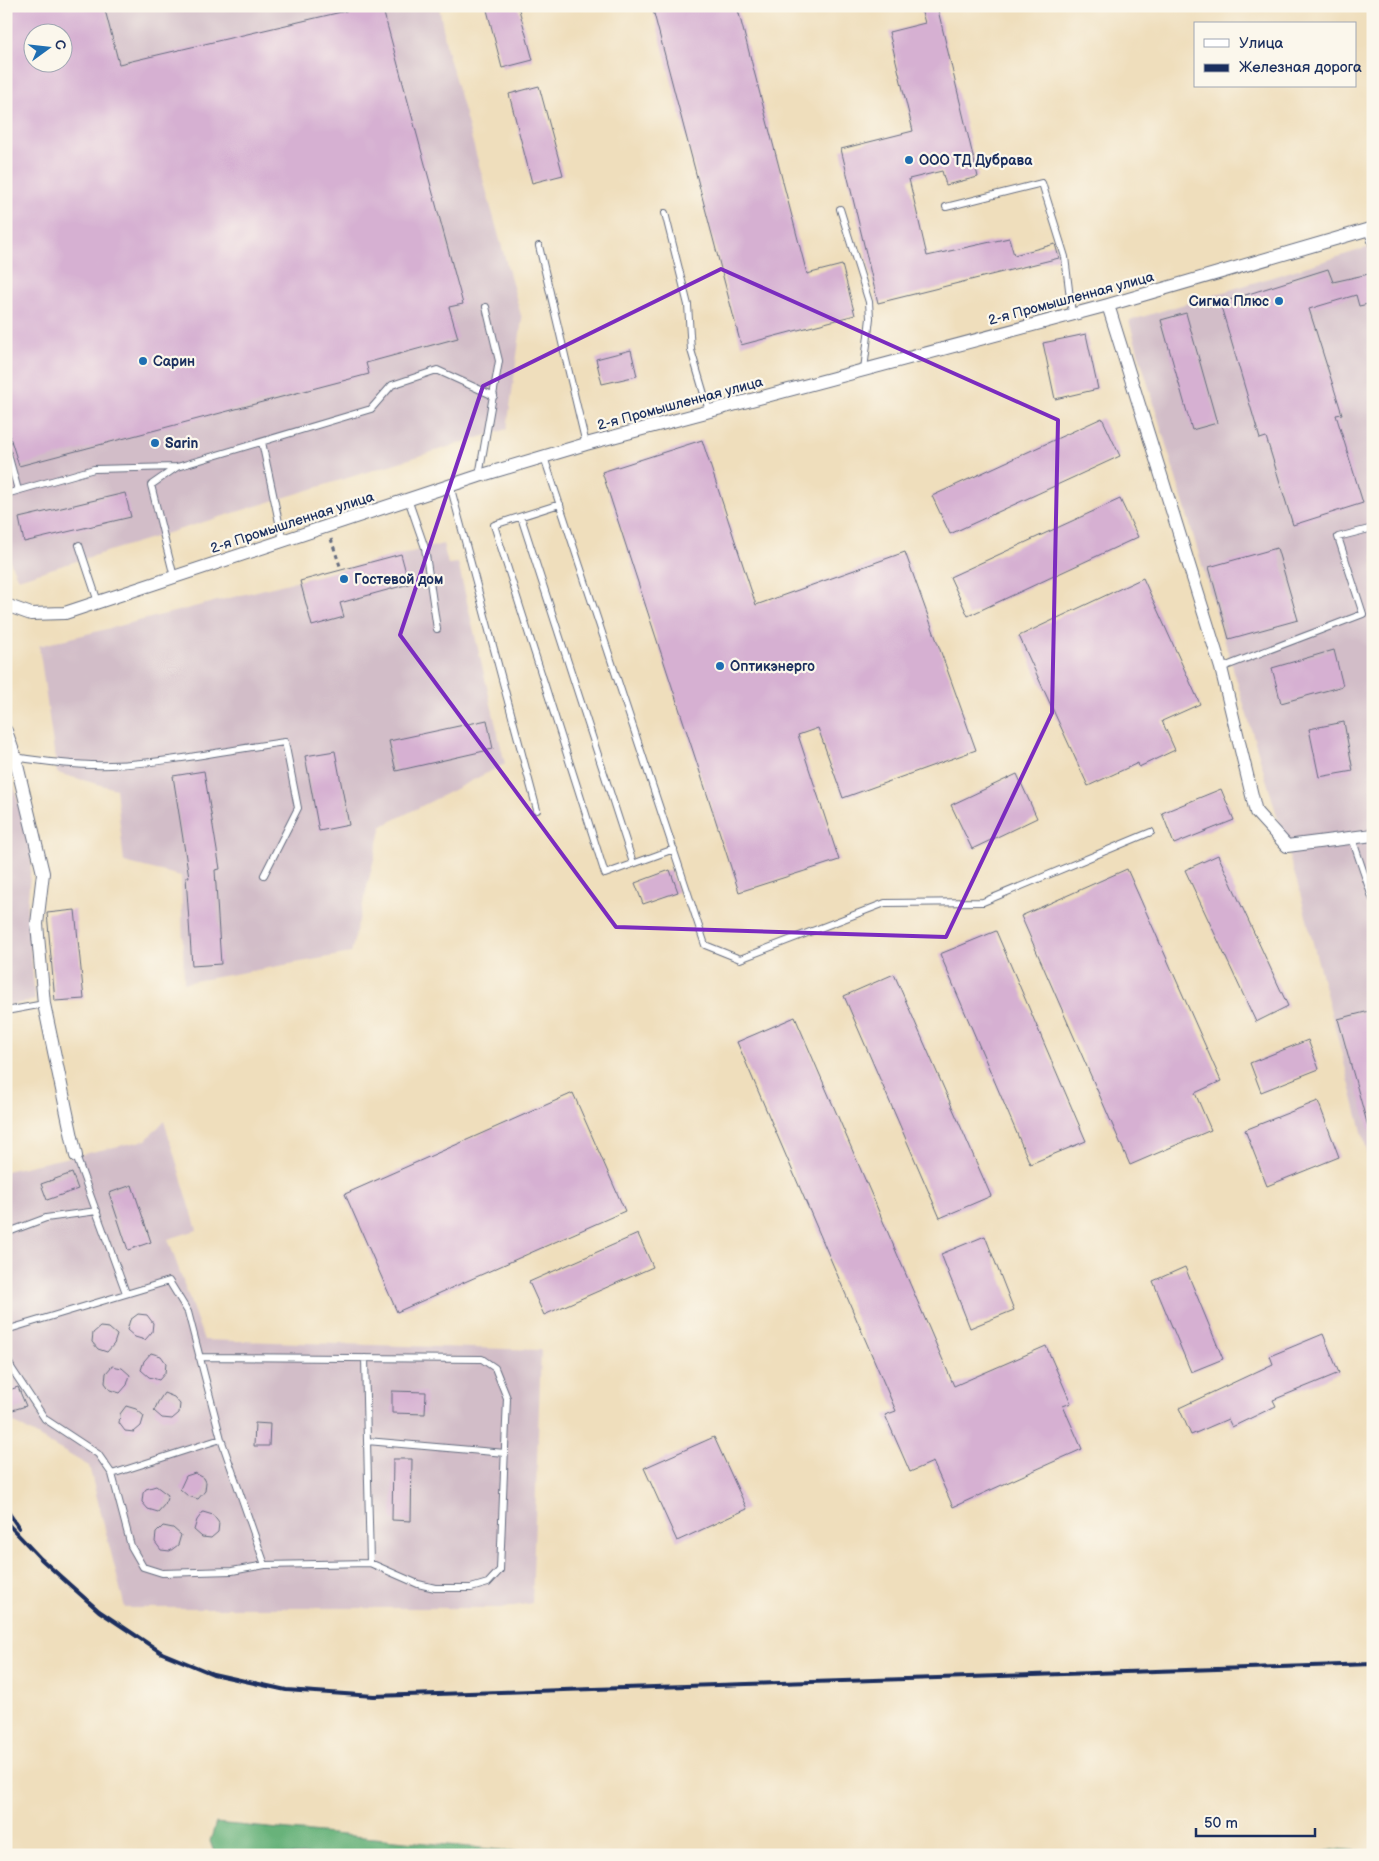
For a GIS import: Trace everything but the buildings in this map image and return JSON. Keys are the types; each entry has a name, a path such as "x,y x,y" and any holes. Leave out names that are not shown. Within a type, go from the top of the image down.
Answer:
{"street":[{"name":"2-я Промышленная улица","path":"6,605 31,614 65,613 450,485 586,444 1108,305 1370,229"},
{"path":"1108,305 1221,668 1256,812 1287,846 1373,835"},
{"path":"6,731 15,757 43,874 37,924 44,1004 76,1156"}],"lane":[{"path":"946,207 1042,183 1065,257 1072,314"},
{"path":"840,209 869,302 870,318 864,370"},
{"path":"665,213 688,305 691,350 709,411"},
{"path":"1370,229 1373,247"},
{"path":"539,246 586,444"},
{"path":"478,476 499,361 486,307"},
{"path":"6,494 94,469 177,467 370,409 392,385 437,370 494,396"},
{"path":"262,442 283,541"},
{"path":"6,447 18,490"},
{"path":"544,457 705,945 740,959 885,903 983,902 1151,832"},
{"path":"174,577 151,485 177,467"},
{"path":"450,485 537,810"},
{"path":"408,499 425,548 437,629"},
{"path":"560,504 494,525 605,874 674,849"},
{"path":"521,517 633,863"},
{"path":"1221,668 1363,614 1338,537 1373,528"},
{"path":"79,545 98,602"},
{"path":"15,757 56,764 110,765 162,761 285,742 298,808 264,875"},
{"path":"1352,838 1371,887 1373,900"},
{"path":"6,1012 44,1004"},
{"path":"76,1156 126,1293"},
{"path":"6,1232 46,1218 97,1211"},
{"path":"6,1330 126,1293 169,1282 188,1312 220,1439 265,1564"},
{"path":"6,1357 45,1419 98,1454 112,1474 131,1546 143,1567 162,1573 232,1570 265,1564 370,1563 418,1584 435,1588 471,1588 488,1583 500,1570 507,1398 495,1368 482,1359 199,1357"},
{"path":"365,1358 370,1563"},
{"path":"112,1474 220,1439"},
{"path":"367,1440 505,1453"}],"path":[{"path":"326,526 341,569"}],"highlighted area":[{"path":"721,269 1058,420 1052,713 946,937 616,927 400,635 483,386"}],"shaded area":[{"path":"6,6 439,6 447,50 522,319 507,429 18,579 6,553"},
{"path":"1373,246 1373,1174 1299,889 1129,321"},
{"path":"443,544 448,564 458,563 505,764 382,826 351,953 184,983 181,876 124,862 116,789 57,773 39,646"},
{"path":"6,756 32,854 27,909 35,1000 6,1006"},
{"path":"164,1121 197,1230 168,1239 204,1340 541,1350 532,1603 502,1608 125,1608 89,1466 6,1418 6,1171 146,1140"}],"green space":[{"path":"216,1823 553,1855 215,1855 210,1841"},
{"path":"1337,1849 1373,1852 1373,1855 1309,1855"}],"railway":[{"path":"6,1509 19,1528"},
{"path":"6,1522 41,1559 99,1611 162,1653 213,1674 286,1690 374,1696 1373,1664"}],"place":[{"name":"ООО ТД Дубрава","path":"909,160"},
{"name":"Сигма Плюс","path":"1279,301"},
{"name":"Сарин","path":"143,361"},
{"name":"Sarin","path":"155,443"},
{"name":"Гостевой дом","path":"344,579"},
{"name":"Оптикэнерго","path":"720,666"}]}
